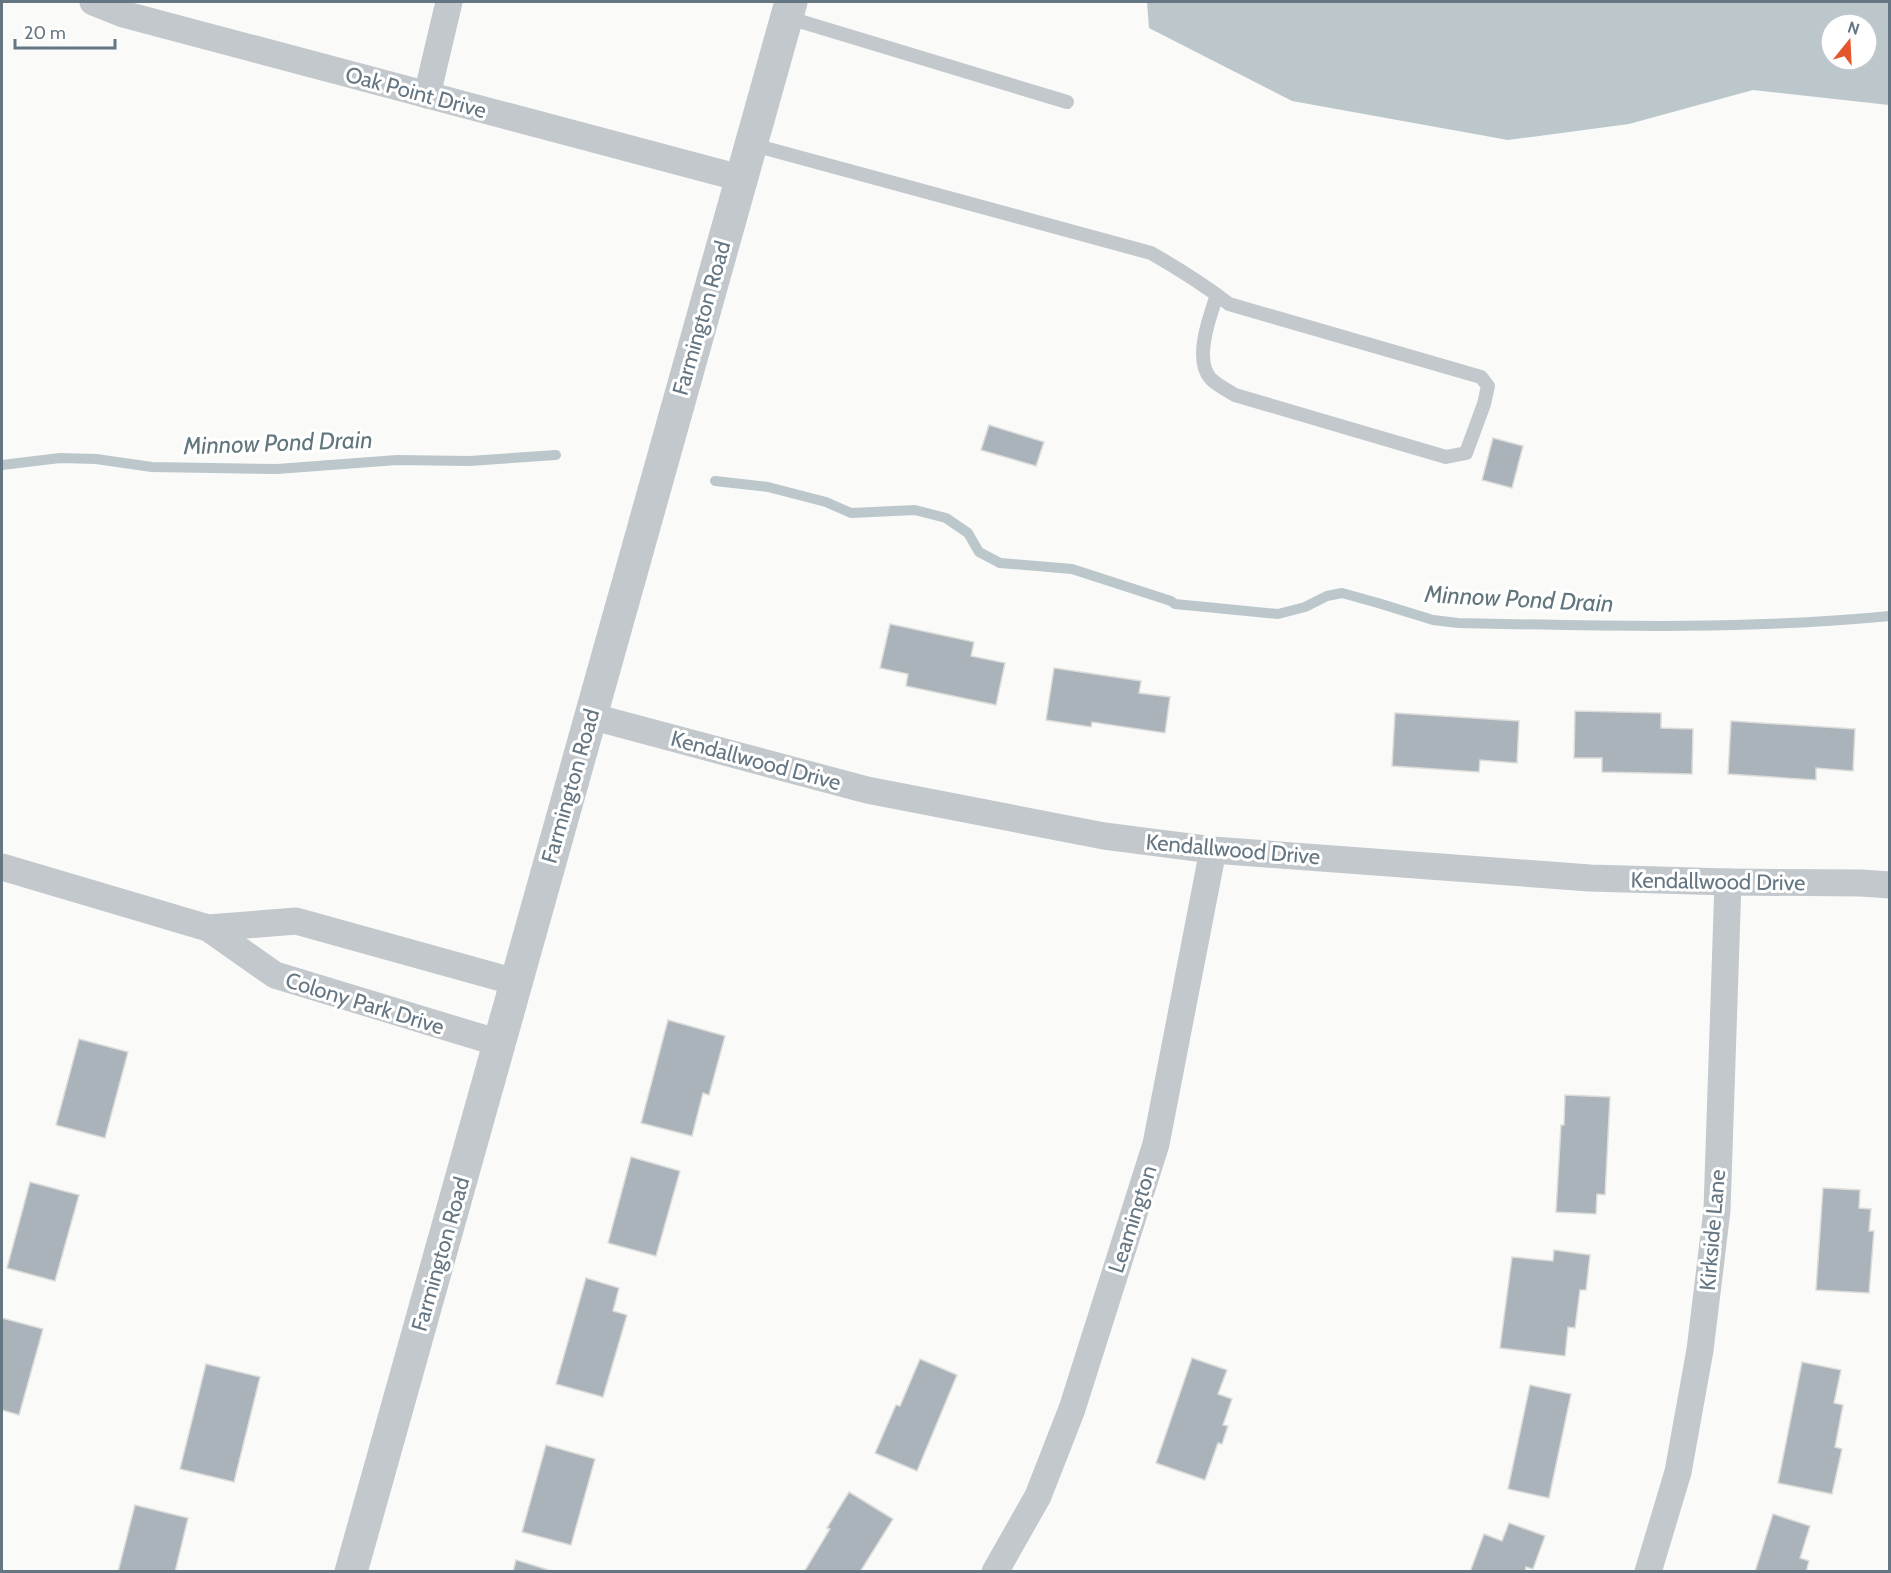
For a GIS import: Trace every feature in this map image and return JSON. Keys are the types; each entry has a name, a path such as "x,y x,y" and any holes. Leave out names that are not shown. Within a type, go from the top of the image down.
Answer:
{"street":[{"name":"Oak Point Drive","path":"93,2 123,14 740,178"},
{"path":"427,95 449,2"},
{"name":"Farmington Road","path":"351,1572 789,9"},
{"name":"Kendallwood Drive","path":"590,716 867,790 1104,836 1213,850 1590,878 1890,885"},
{"name":"Leamington","path":"995,1572 1038,1496 1072,1409 1156,1144 1213,850"},
{"name":"Colony Park Drive","path":"3,873 208,928 296,921 515,982"},
{"name":"Kirkside Lane","path":"1648,1572 1678,1472 1700,1350 1717,1210 1728,882"},
{"name":"Colony Park Drive","path":"208,928 275,975 499,1043"}],"lane":[{"path":"789,9 1067,102"},
{"path":"750,144 1151,253 1188,273 1229,304 1481,377 1488,386 1484,404 1466,453 1446,458 1235,395 1210,378 1202,359 1209,320 1217,295"}],"shaded area":[{"path":"1147,2 1889,2 1889,105 1753,90 1629,124 1508,140 1292,101 1149,28"}],"building":[{"path":"989,425 1044,442 1036,466 981,450"},
{"path":"1493,438 1523,446 1512,488 1482,480"},
{"path":"890,624 974,642 971,656 1005,663 996,705 906,686 908,674 880,668"},
{"path":"1054,668 1141,681 1139,693 1170,697 1165,733 1092,722 1091,727 1046,720"},
{"path":"1575,711 1661,713 1661,728 1693,729 1692,774 1602,772 1602,758 1574,758"},
{"path":"1395,713 1519,721 1517,763 1480,760 1479,772 1392,766"},
{"path":"1731,721 1855,729 1853,771 1816,768 1816,780 1728,774"},
{"path":"668,1020 725,1036 709,1095 703,1093 692,1136 641,1123"},
{"path":"79,1039 128,1052 105,1138 56,1125"},
{"path":"1565,1095 1610,1097 1605,1195 1597,1194 1596,1214 1556,1212"},
{"path":"631,1157 680,1171 656,1256 608,1243"},
{"path":"30,1182 79,1195 55,1281 7,1268"},
{"path":"1823,1188 1860,1190 1859,1208 1871,1209 1869,1231 1874,1231 1869,1293 1816,1290"},
{"path":"1554,1250 1590,1255 1586,1290 1580,1290 1575,1328 1568,1327 1565,1356 1500,1348 1512,1257 1553,1261"},
{"path":"586,1278 619,1288 613,1311 627,1315 603,1397 556,1384"},
{"path":"2,1318 43,1329 19,1415 2,1410"},
{"path":"1192,1358 1227,1370 1218,1394 1232,1399 1223,1425 1228,1426 1222,1444 1218,1443 1205,1480 1156,1463"},
{"path":"920,1359 957,1375 917,1471 875,1453 896,1405 900,1406"},
{"path":"1802,1362 1841,1370 1834,1403 1843,1405 1835,1447 1842,1449 1832,1494 1778,1483"},
{"path":"206,1364 260,1377 234,1482 180,1469"},
{"path":"1530,1385 1571,1394 1549,1498 1508,1489"},
{"path":"546,1445 595,1459 571,1545 522,1532"},
{"path":"849,1492 893,1519 860,1572 804,1572 830,1529 827,1528"},
{"path":"135,1505 188,1518 175,1572 118,1572"},
{"path":"1773,1514 1810,1526 1800,1558 1809,1561 1806,1572 1755,1572"},
{"path":"1509,1523 1545,1536 1533,1569 1526,1567 1525,1572 1470,1572 1484,1534 1502,1541"},
{"path":"516,1560 555,1572 513,1572"}],"waterway":[{"name":"Minnow Pond Drain","path":"2,465 60,458 96,459 152,467 277,469 397,460 469,461 556,455"},
{"name":"Minnow Pond Drain","path":"715,481 768,487 826,502 851,513 915,510 946,518 968,533 979,552 1000,563 1072,569 1175,604 1278,614 1305,607 1327,596 1342,593 1433,620 1458,623 1566,625 1728,625 1890,616"}]}
